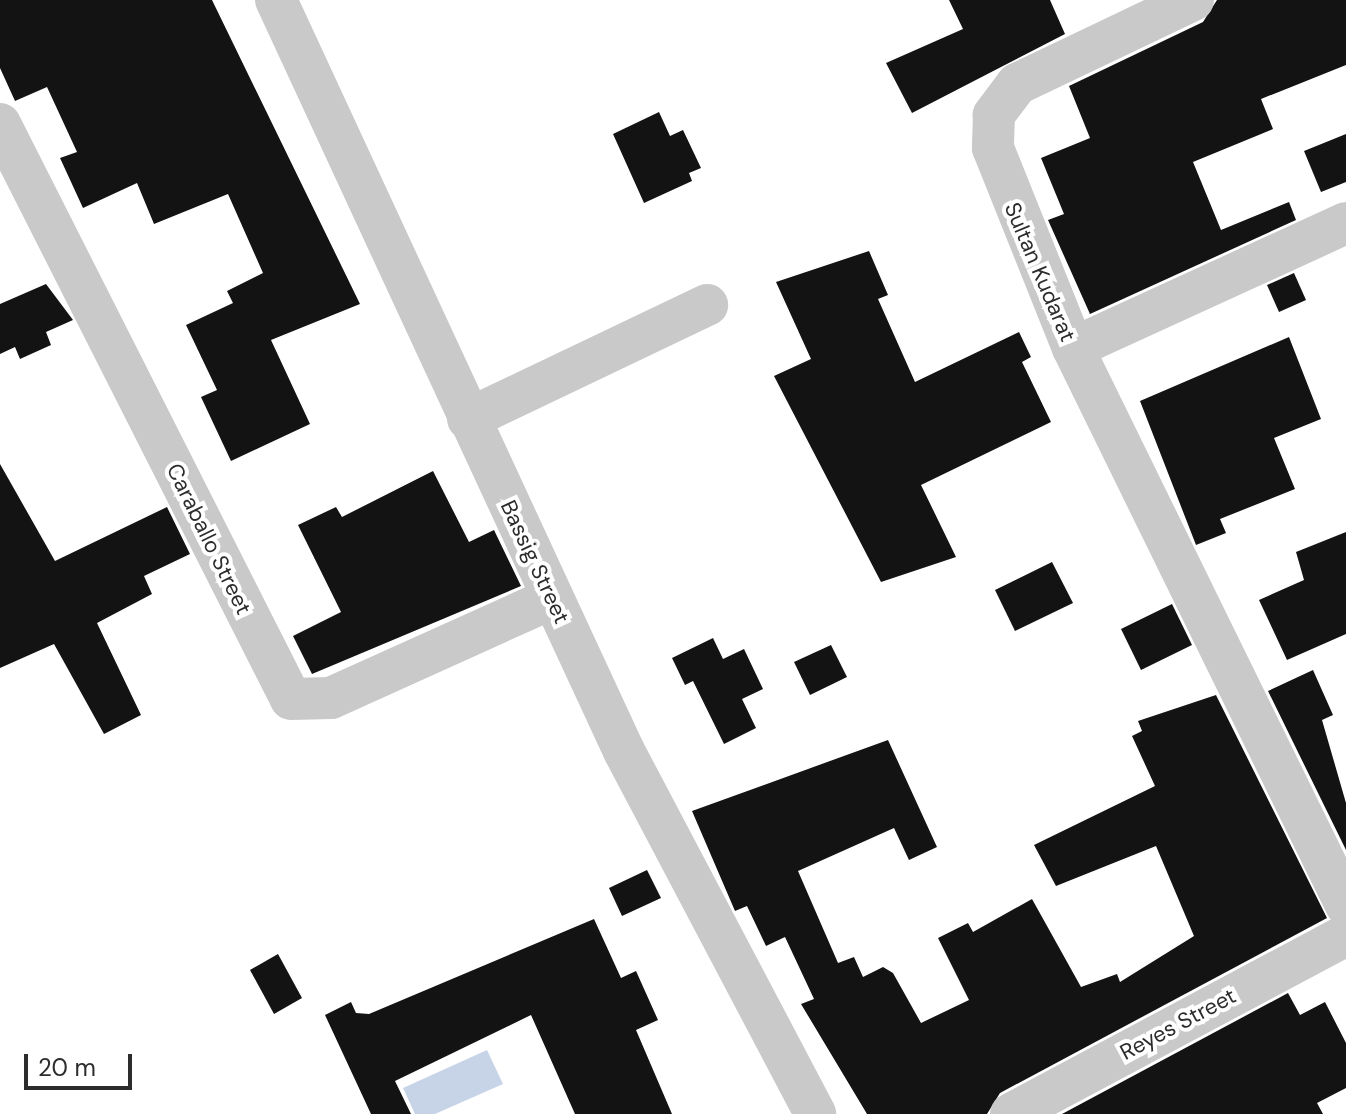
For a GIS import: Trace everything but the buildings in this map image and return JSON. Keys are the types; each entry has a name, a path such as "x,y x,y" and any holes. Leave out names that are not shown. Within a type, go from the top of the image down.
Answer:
{"street":[{"name":"Bassig Street","path":"276,0 552,598 815,1114"},
{"name":"Sultan Kudarat","path":"1193,0 1055,61 1017,84 994,115 993,148 1010,203 1073,348 1346,905"},
{"name":"Caraballo Street","path":"0,124 291,699 331,698 552,598"},
{"path":"1073,348 1346,223"},
{"path":"468,419 707,305"},
{"name":"Reyes Street","path":"1011,1114 1346,935"}],"water":[{"path":"487,1050 503,1084 435,1114 415,1114 403,1088"}]}
